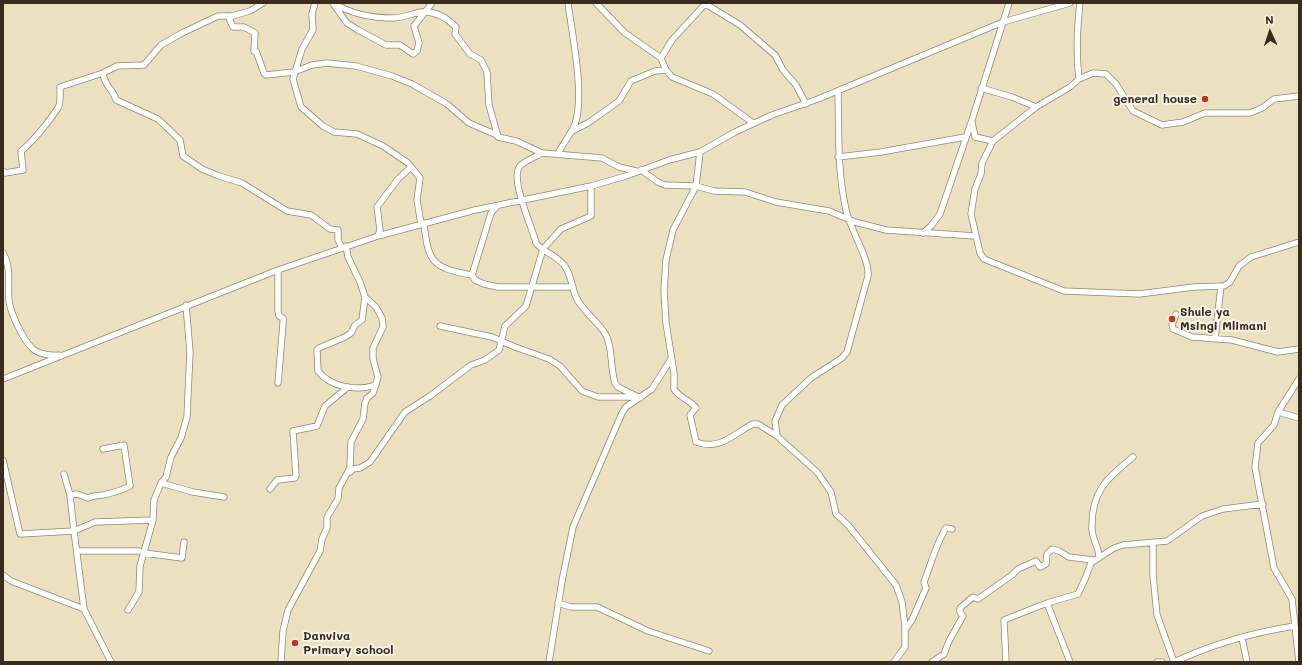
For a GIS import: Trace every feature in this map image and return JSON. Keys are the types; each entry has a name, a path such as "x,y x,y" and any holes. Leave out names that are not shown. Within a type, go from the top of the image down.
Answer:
{"street":[{"path":"3,171 5,173 23,170 22,151 58,108 60,87 103,73 117,66 144,65 161,45 215,17 228,16 250,11 263,3"},
{"path":"315,3 312,14 313,30 302,49 294,72 293,84 299,104 311,117 334,132 357,134 383,146 411,167 420,178 417,200 426,238 432,259 435,263 449,271 472,276 475,280 489,286 573,287"},
{"path":"333,3 355,13 392,18 425,12 436,12 450,21 456,27 455,34 470,54 482,60 489,79 489,105 497,135"},
{"path":"333,3 347,23 386,45 400,45 411,54 417,51 419,43 414,26 432,3"},
{"path":"558,153 572,131 577,119 578,80 568,3"},
{"path":"596,3 625,33 662,58 666,70 676,79 692,84 713,94 753,123"},
{"path":"662,58 672,40 704,3 740,25 775,55 783,70 796,86 806,104"},
{"path":"924,233 940,214 972,120 1008,3"},
{"path":"3,379 278,270 344,247 422,223 591,186 626,176 638,170 700,152 753,123 806,104 1003,22 1070,3"},
{"path":"1079,79 1077,58 1077,26 1080,3"},
{"path":"228,16 233,27 244,27 255,33 254,51 256,51 264,73 268,75 294,72 312,65 327,63 356,66 392,76 436,96 463,119 503,138 516,141 542,153 558,153 602,158 619,167 638,170 658,182 665,184 696,186 714,191 745,192 776,202 825,210 886,230 975,236"},
{"path":"572,131 588,123 619,101 631,81 655,71 666,70"},
{"path":"103,73 104,82 114,93 116,100 158,119 178,137 181,143 183,156 202,168 219,176 242,183 287,211 313,216 330,229 338,230 338,240 344,247 365,297 376,307 383,323 373,348 373,359 378,377 373,393 366,400 363,419 351,442 351,462 348,476"},
{"path":"1299,96 1274,99 1262,108 1250,113 1208,113 1183,122 1162,124 1133,111 1116,84 1106,74 1093,73 1079,79 1070,87 1036,107 993,141 982,163 981,174 975,189 971,214 975,236 981,256 988,262 1064,291 1139,294 1194,287 1221,286 1230,282 1239,266 1251,257 1299,242"},
{"path":"981,88 1012,96 1036,107"},
{"path":"777,436 775,421 782,405 811,378 842,358 847,352 869,271 847,218 838,157 840,131 838,91"},
{"path":"972,120 975,137 993,141"},
{"path":"838,157 881,152 965,137"},
{"path":"700,152 696,186 674,230 666,260 664,291 666,323 674,375 674,389 682,398 696,408 690,415 696,442 710,445 718,444 755,423 761,425 777,436 819,474 832,495 836,514 848,525 896,586 902,602 905,647 894,662"},
{"path":"542,153 519,168 521,201 536,243 557,257 563,263 570,274 579,303 596,320 607,338 610,346 615,383 618,387 640,398"},
{"path":"378,236 380,230 377,207 398,179 411,167"},
{"path":"280,662 282,637 288,610 303,585 320,551 322,539 327,528 327,517 338,499 339,488 353,469 360,468 370,462 405,412 430,396 472,365 499,350 505,326 526,306 543,249 561,229 591,216 591,186"},
{"path":"472,276 491,213 497,206"},
{"path":"3,253 9,266 9,302 30,345 40,352 52,356 64,355"},
{"path":"278,270 278,311 279,316 283,318 278,382"},
{"path":"1216,339 1221,286"},
{"path":"365,297 362,321 355,325 351,333 345,337 324,344 317,350 320,373 326,379 348,387 363,388 376,385"},
{"path":"128,610 139,592 142,552 153,520 154,500 161,483 166,477 171,457 181,438 187,416 190,352 186,306"},
{"path":"1176,314 1172,326 1174,331 1192,337 1232,340 1278,352 1299,349"},
{"path":"440,326 502,340 515,347 552,360 560,366 582,391 598,397 640,398"},
{"path":"549,662 558,603 573,527 580,507 617,421 626,407 652,389 671,359"},
{"path":"1298,662 1292,598 1274,568 1256,472 1257,447 1260,439 1274,424 1278,412 1299,379"},
{"path":"270,489 277,480 295,478 296,476 292,431 317,426 326,406 348,387"},
{"path":"1278,412 1299,418"},
{"path":"70,495 77,494 88,498 94,494 102,495 120,491 130,486 124,445 103,449"},
{"path":"1006,662 1004,620 1047,603 1078,594 1099,551 1092,531 1093,506 1101,486 1133,457"},
{"path":"3,460 20,534 74,531 95,522 153,520"},
{"path":"64,474 70,495 84,609 111,662"},
{"path":"161,483 193,492 224,497"},
{"path":"932,662 946,652 951,636 962,618 960,608 973,597 978,599 1024,566 1036,561 1040,567 1046,564 1047,554 1052,549 1069,557 1096,558 1120,546 1153,543 1171,539 1202,516 1223,509 1262,504"},
{"path":"905,630 912,620 926,588 924,582 937,548 937,542 946,528 952,529"},
{"path":"77,551 142,552 182,558 184,542"},
{"path":"1153,543 1153,575 1157,615 1174,662 1196,652 1242,638 1295,626"},
{"path":"3,575 10,580 84,609"},
{"path":"1292,598 1299,600"},
{"path":"558,603 571,607 597,607 620,620 709,651"},
{"path":"1047,603 1070,662"},
{"path":"1242,638 1247,662"},
{"path":"1157,662 1162,662"}],"place":[{"name":"general house","path":"1205,99"},
{"name":"Shule ya Msingi Mlimani","path":"1172,319"},
{"name":"Danviva Primary school","path":"295,643"}]}
